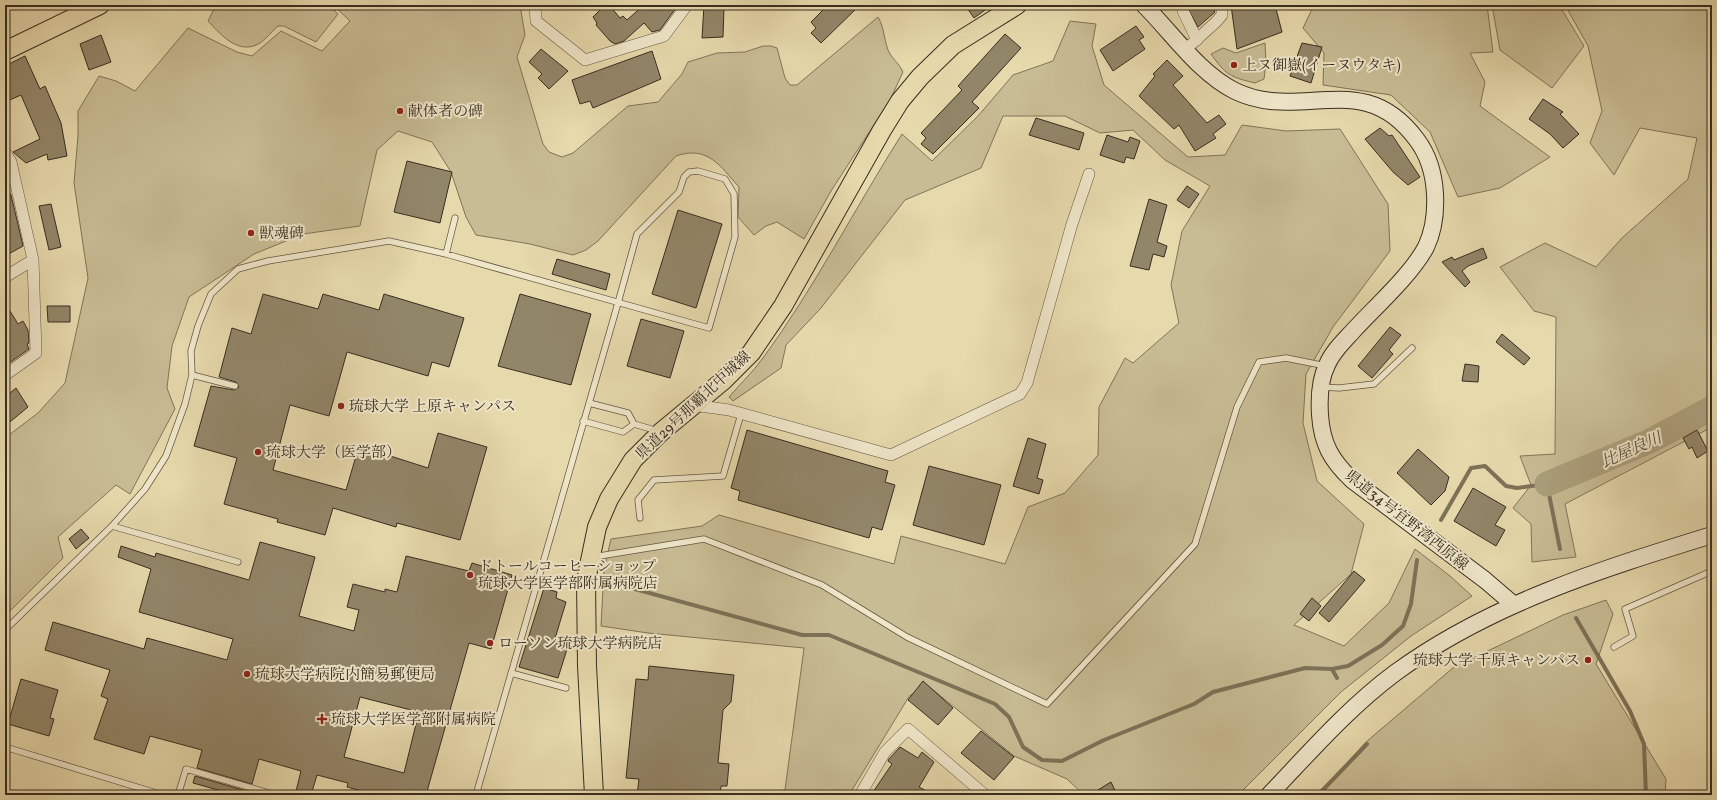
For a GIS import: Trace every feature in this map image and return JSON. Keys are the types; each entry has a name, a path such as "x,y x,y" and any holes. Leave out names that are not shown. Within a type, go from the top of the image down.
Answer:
{"main road":[{"path":"5,51 100,5"},
{"name":"県道29号那覇北中城線","path":"594,795 586,580 590,557 598,528 609,499 633,460 660,432 724,380 751,353 783,306 882,130 900,101 920,77 953,46 1017,5"},
{"name":"県道34号宜野湾西原線","path":"1144,5 1192,45 1203,68 1236,91 1266,101 1282,102 1346,99 1372,104 1392,115 1410,131 1424,151 1433,176 1435,205 1434,220 1426,247 1411,268 1347,338 1326,366 1321,387 1321,428 1326,447 1337,466 1358,485 1485,580 1514,604"},
{"path":"1269,795 1341,719 1395,674 1421,655 1514,604 1604,570 1712,535"}],"street":[{"path":"535,5 536,21 584,60 664,36 687,5"},
{"path":"1183,11 1192,45 1222,15 1222,5"},
{"path":"5,152 33,260 36,352 5,375"},
{"path":"693,405 741,414 891,455 1020,394 1027,383 1077,209 1089,174"},
{"path":"5,277 33,260"},
{"path":"860,795 885,752 908,729 984,794"}],"lane":[{"path":"5,630 112,526 145,489 166,456 185,404 192,375 191,352 198,326 211,294 238,269 268,261 389,241 446,254 618,303 709,328 735,237 734,194 725,179 698,171 689,172 684,177 679,192 637,234 618,303 476,795"},
{"path":"446,254 455,218"},
{"path":"1321,387 1339,388 1374,384 1412,348"},
{"path":"590,557 704,539 822,585 907,637 1047,704 1195,544 1237,408 1259,362 1286,358 1326,366"},
{"path":"192,375 235,386"},
{"path":"589,403 628,413 634,424 660,432"},
{"path":"640,518 638,500 654,480 723,476 741,414"},
{"path":"583,421 623,432 634,424"},
{"path":"112,526 238,562"},
{"path":"1614,647 1633,636 1626,609 1712,571"},
{"path":"511,673 566,688"},
{"path":"5,747 163,795"},
{"path":"178,795 186,769 276,795"}],"shaded area":[{"path":"216,5 329,5 338,14 316,42 284,26 278,26 260,43 245,47 225,38 208,21"},
{"path":"333,5 520,5 525,35 517,57 543,144 549,152 562,157 573,153 628,106 658,102 682,74 688,62 717,53 745,52 763,46 777,48 785,78 790,85 797,85 878,17 882,26 888,50 903,72 890,100 831,191 804,239 777,222 766,226 754,235 738,217 739,187 719,165 705,155 697,153 687,153 676,156 598,241 586,250 573,255 530,244 476,235 466,217 451,172 432,142 398,131 377,150 360,226 303,234 254,254 189,297 172,346 167,388 175,409 130,494 116,485 58,537 63,558 5,616 5,438 38,413 65,383 88,278 74,183 78,136 78,111 99,76 116,81 135,91 188,28 237,52 252,56 281,31 322,51 350,21"},
{"path":"1314,5 1487,5 1493,52 1470,53 1485,82 1480,106 1550,157 1500,188 1458,197 1430,132 1391,95 1323,85 1324,53 1303,28"},
{"path":"1492,5 1559,5 1584,46 1552,88 1500,50"},
{"path":"1565,5 1712,5 1712,427 1565,504 1576,557 1532,562 1531,524 1513,508 1531,485 1520,456 1555,454 1556,317 1534,311 1500,267 1545,243 1596,267 1622,238 1688,179 1697,138 1640,128 1614,175 1590,143 1602,111 1588,46"},
{"path":"1070,21 1096,24 1092,46 1104,85 1188,157 1225,155 1242,125 1286,131 1340,129 1388,204 1390,251 1333,327 1306,374 1303,423 1317,481 1364,524 1351,574 1294,625 1344,646 1389,603 1415,549 1450,576 1472,596 1411,636 1341,692 1238,795 1084,795 1067,779 1014,756 932,689 910,695 849,795 757,795 757,793 785,790 804,648 648,633 601,626 604,569 611,539 702,526 719,515 894,564 901,536 1005,564 1028,507 1065,493 1098,455 1099,407 1125,358 1133,363 1179,323 1171,285 1182,231 1210,186 1165,160 1133,130 1100,133 1065,116 1003,116 981,168 905,200 821,308 786,345 781,368 733,401 729,397 751,373 782,331 902,134 932,161 978,116 1013,75 1053,61"},
{"path":"1265,43 1266,63 1264,79 1255,83 1229,74 1221,67 1211,54 1223,48 1236,53"},
{"name":"琉球大学 千原キャンパス","path":"1606,600 1613,614 1596,664 1666,779 1665,795 1318,795 1366,742 1454,667 1563,615"}],"building":[{"path":"605,5 609,5 620,18 623,16 627,20 644,5 678,5 660,30 652,32 644,23 624,41 615,44 610,41 596,25 597,23 593,17"},
{"path":"704,5 717,5 724,8 723,37 702,38"},
{"path":"828,5 860,5 821,43 811,33 816,28 811,22"},
{"path":"965,5 992,5 974,18"},
{"path":"1186,5 1212,5 1215,12 1198,27"},
{"path":"1231,5 1275,5 1282,32 1237,49"},
{"path":"1136,26 1144,37 1139,40 1145,49 1113,71 1100,50"},
{"path":"1005,34 1021,48 972,102 979,108 933,154 921,144 926,138 921,133 962,90 958,86"},
{"path":"101,35 111,62 89,70 80,44"},
{"path":"1302,43 1322,47 1311,83 1290,76"},
{"path":"541,49 568,71 549,89 538,78 542,74 529,62"},
{"path":"652,51 661,79 593,108 590,101 580,104 572,80"},
{"path":"25,56 40,89 45,86 61,123 67,156 48,160 47,154 26,163 13,152 40,139 21,95 5,102 5,66"},
{"path":"1167,60 1183,76 1173,85 1207,123 1219,115 1226,124 1213,134 1216,138 1195,151 1179,125 1174,129 1139,96 1155,76 1153,74"},
{"path":"1543,99 1563,112 1560,114 1579,134 1563,148 1550,134 1529,119"},
{"path":"1036,118 1084,133 1079,150 1029,135"},
{"path":"1380,128 1389,136 1392,135 1420,177 1408,185 1393,172 1365,139"},
{"path":"1107,135 1128,142 1130,137 1140,141 1134,159 1126,157 1124,163 1100,155"},
{"path":"407,161 452,172 440,223 394,212"},
{"path":"5,185 11,195 23,246 5,256"},
{"path":"1187,186 1199,194 1189,208 1177,200"},
{"path":"1149,199 1167,205 1157,242 1167,246 1164,257 1153,254 1149,270 1130,266"},
{"path":"51,204 61,247 49,250 39,206"},
{"path":"678,210 722,224 696,308 652,294"},
{"path":"1483,248 1487,258 1468,266 1462,271 1470,282 1465,287 1442,262 1452,257 1454,260"},
{"path":"557,259 610,274 606,290 552,274"},
{"path":"263,294 318,309 323,294 379,310 384,294 464,318 449,367 432,362 428,376 347,352 329,416 290,405 273,470 346,490 359,446 428,468 438,433 487,447 460,540 397,523 396,527 333,508 325,535 277,522 278,519 224,504 237,458 194,446 211,386 234,390 239,387 236,382 219,377 232,328 251,334"},
{"path":"520,294 591,314 571,385 498,366"},
{"path":"5,303 18,324 23,321 28,330 29,343 27,344 29,349 5,366"},
{"path":"47,306 70,306 70,322 48,322"},
{"path":"641,319 684,331 670,378 627,366"},
{"path":"1390,327 1401,335 1389,350 1393,354 1372,378 1358,366"},
{"path":"1502,334 1530,358 1524,365 1496,342"},
{"path":"1465,364 1479,366 1478,382 1462,381"},
{"path":"16,388 28,407 5,426 5,397"},
{"path":"747,430 888,471 885,482 895,485 882,530 872,527 869,538 738,500 740,491 731,488"},
{"path":"1697,430 1708,451 1697,458 1692,447 1689,449 1683,438"},
{"path":"1028,438 1046,444 1037,478 1043,480 1039,494 1013,486"},
{"path":"1418,449 1449,477 1445,491 1431,505 1397,473"},
{"path":"929,466 1001,485 984,545 913,525"},
{"path":"1473,488 1506,507 1495,525 1505,530 1496,546 1454,521"},
{"path":"81,529 89,538 76,549 69,539"},
{"path":"260,542 315,557 299,616 354,631 359,610 347,607 353,584 385,592 385,589 397,592 406,556 469,571 472,563 512,575 491,649 469,643 426,795 377,795 347,787 348,783 317,775 311,795 295,795 301,771 259,759 252,784 197,768 202,750 150,736 144,754 94,739 108,699 101,696 110,670 45,650 53,622 144,649 147,638 227,660 233,639 139,612 151,569 118,557 121,546 155,557 156,553 249,580","holes":["360,697 419,712 404,773 344,757"]},
{"path":"1354,571 1365,580 1329,622 1319,613"},
{"path":"544,588 557,592 556,598 566,602 554,642 568,646 558,678 519,667"},
{"path":"1312,598 1321,606 1309,621 1300,614"},
{"path":"649,666 734,675 731,702 723,710 718,763 729,764 727,786 721,786 720,795 637,795 639,779 626,778 636,679 648,680"},
{"path":"21,679 58,690 50,718 54,719 49,736 8,724"},
{"path":"923,681 953,708 938,725 908,700"},
{"path":"981,731 1014,757 994,780 961,753"},
{"path":"900,747 918,758 922,752 934,762 919,787 934,795 871,795 892,764 888,761 889,759"},
{"path":"195,776 250,792 249,795 236,795 193,783"},
{"path":"1111,782 1117,795 1090,795"}],"waterway":[{"name":"比屋良川","path":"1547,484 1648,442 1712,408"},
{"path":"1441,520 1471,468 1485,466 1506,486 1517,488 1547,484 1560,549"},
{"path":"613,583 802,635 829,635 995,704 1009,717 1023,747 1042,760 1062,761 1104,740 1194,704 1213,692 1305,668 1332,669 1348,666 1382,645 1403,626 1411,604 1417,560"},
{"path":"1576,618 1630,711 1644,744 1646,795"},
{"path":"1332,669 1337,678"},
{"path":"1318,795 1367,744"}],"place":[{"name":"上ヌ御嶽(イーヌウタキ)","path":"1234,65"},
{"name":"献体者の碑","path":"400,111"},
{"name":"獣魂碑","path":"251,233"},
{"name":"琉球大学 上原キャンパス","path":"341,406"},
{"name":"琉球大学（医学部）","path":"258,452"},
{"name":"ドトールコーヒーショップ 琉球大学医学部附属病院店","path":"470,575"},
{"name":"ローソン琉球大学病院店","path":"490,643"},
{"name":"琉球大学 千原キャンパス","path":"1588,660"},
{"name":"琉球大学病院内簡易郵便局","path":"247,674"},
{"name":"琉球大学医学部附属病院","path":"322,719"}]}
